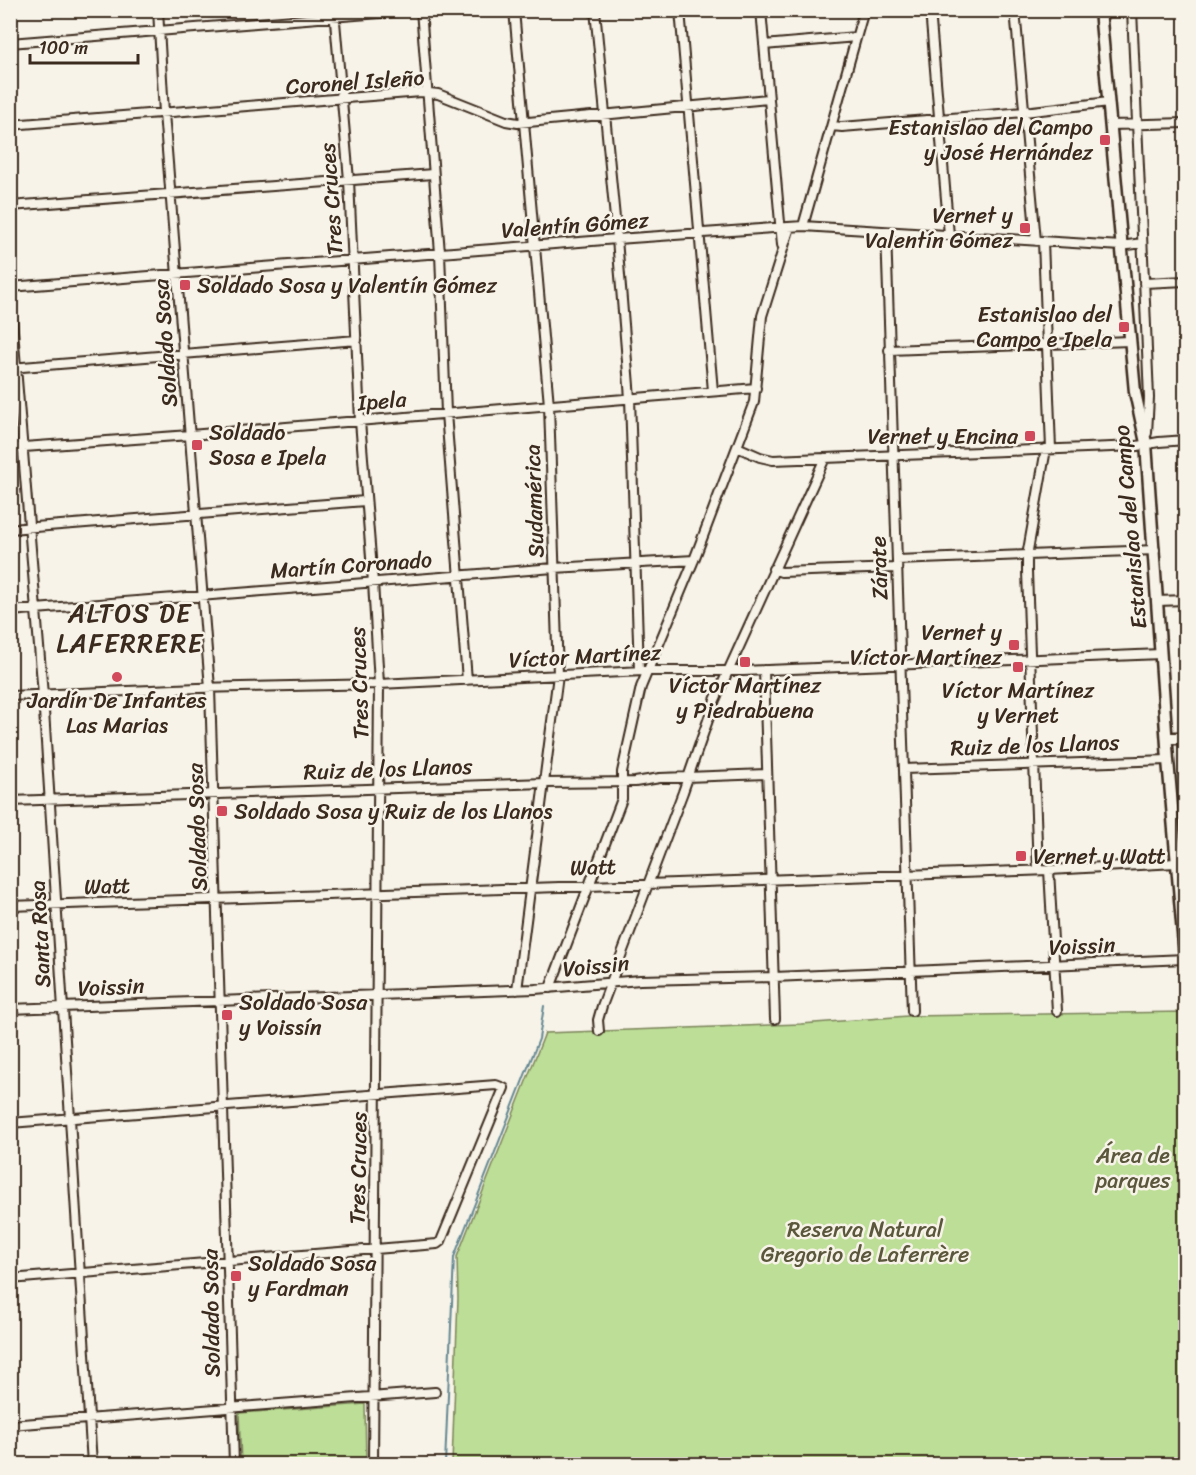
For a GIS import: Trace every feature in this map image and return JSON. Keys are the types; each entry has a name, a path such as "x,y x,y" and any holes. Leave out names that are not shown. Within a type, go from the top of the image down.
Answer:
{"street":[{"name":"Soldado Sosa","path":"158,10 164,113 210,688 234,1464"},
{"path":"10,43 334,14 420,10 440,253 446,413 467,680"},
{"name":"Sudamérica","path":"514,10 549,405 558,675 517,990"},
{"path":"595,10 630,398 639,671"},
{"path":"680,10 713,391"},
{"path":"761,10 783,248"},
{"path":"803,226 864,10"},
{"path":"930,10 949,235"},
{"path":"1015,10 1024,112 1040,241 1048,344 1048,449 1027,556 1038,870"},
{"name":"Estanislao del Campo","path":"1100,10 1135,392 1146,443 1168,760 1180,841 1176,863 1185,964"},
{"path":"1132,10 1149,398 1146,443"},
{"name":"Tres Cruces","path":"334,14 349,180 360,421 379,684 373,1464"},
{"path":"764,45 856,37"},
{"name":"Coronel Isleño","path":"10,125 428,93 438,94 506,120 524,122 768,99"},
{"path":"832,126 1024,112 1109,102"},
{"path":"1111,125 1185,123"},
{"path":"10,206 433,174"},
{"name":"Valentín Gómez","path":"10,287 803,226 1121,246 1142,243"},
{"path":"550,988 622,799 623,767 641,687 694,560 754,402 762,316 790,227"},
{"name":"Zárate","path":"886,232 912,1011"},
{"path":"1144,284 1185,281"},
{"name":"Santa Rosa","path":"10,294 14,368 31,527 37,609 92,1464"},
{"path":"14,368 357,340"},
{"path":"889,350 1130,341"},
{"name":"Ipela","path":"10,448 756,388"},
{"path":"737,447 773,460 1137,446 1146,443 1185,440"},
{"path":"599,1031 600,1014 727,671 825,458"},
{"path":"10,529 365,501"},
{"path":"772,569 781,572 1155,550"},
{"name":"Martín Coronado","path":"10,610 554,567 694,560"},
{"path":"1157,601 1185,600"},
{"name":"Víctor Martínez","path":"10,696 379,684 648,670 764,670 1161,654"},
{"path":"764,670 775,1019"},
{"path":"1167,738 1185,738"},
{"name":"Ruiz de los Llanos","path":"904,769 1168,760"},
{"name":"Ruiz de los Llanos","path":"10,801 622,782 766,774"},
{"name":"Watt","path":"10,906 1049,870 1176,863"},
{"path":"1049,870 1057,1011"},
{"name":"Voissin","path":"10,1009 517,990 612,982 1053,965 1185,964"},
{"path":"10,1123 376,1093 496,1085 504,1088 441,1240 432,1245 10,1279"},
{"path":"10,1425 435,1392"}],"green space":[{"name":"Reserva Natural Gregorio de Laferrère","path":"1185,1012 1185,1464 452,1464 458,1298 457,1257 545,1033 801,1024 908,1016"},
{"path":"365,1404 366,1464 241,1464 239,1413"}],"waterway":[{"path":"445,1464 454,1257 539,1039 544,1006"}],"place":[{"name":"Estanislao del Campo y José Hernández","path":"1105,140"},
{"name":"Vernet y Valentín Gómez","path":"1025,228"},
{"name":"Soldado Sosa y Valentín Gómez","path":"185,285"},
{"name":"Estanislao del Campo e Ipela","path":"1124,327"},
{"name":"Vernet y Encina","path":"1030,436"},
{"name":"Soldado Sosa e Ipela","path":"197,445"},
{"name":"Vernet y Víctor Martínez","path":"1014,645"},
{"name":"Víctor Martínez y Piedrabuena","path":"745,662"},
{"name":"Víctor Martínez y Vernet","path":"1018,667"},
{"name":"Jardín De Infantes Las Marias","path":"117,677"},
{"name":"Soldado Sosa y Ruiz de los Llanos","path":"222,811"},
{"name":"Vernet y Watt","path":"1021,856"},
{"name":"Soldado Sosa y Voissín","path":"227,1015"},
{"name":"Soldado Sosa y Fardman","path":"236,1276"}],"district":[{"name":"ALTOS DE LAFERRERE","path":"130,628"}],"park label":[{"name":"Área de parques","path":"1133,1168"}]}
